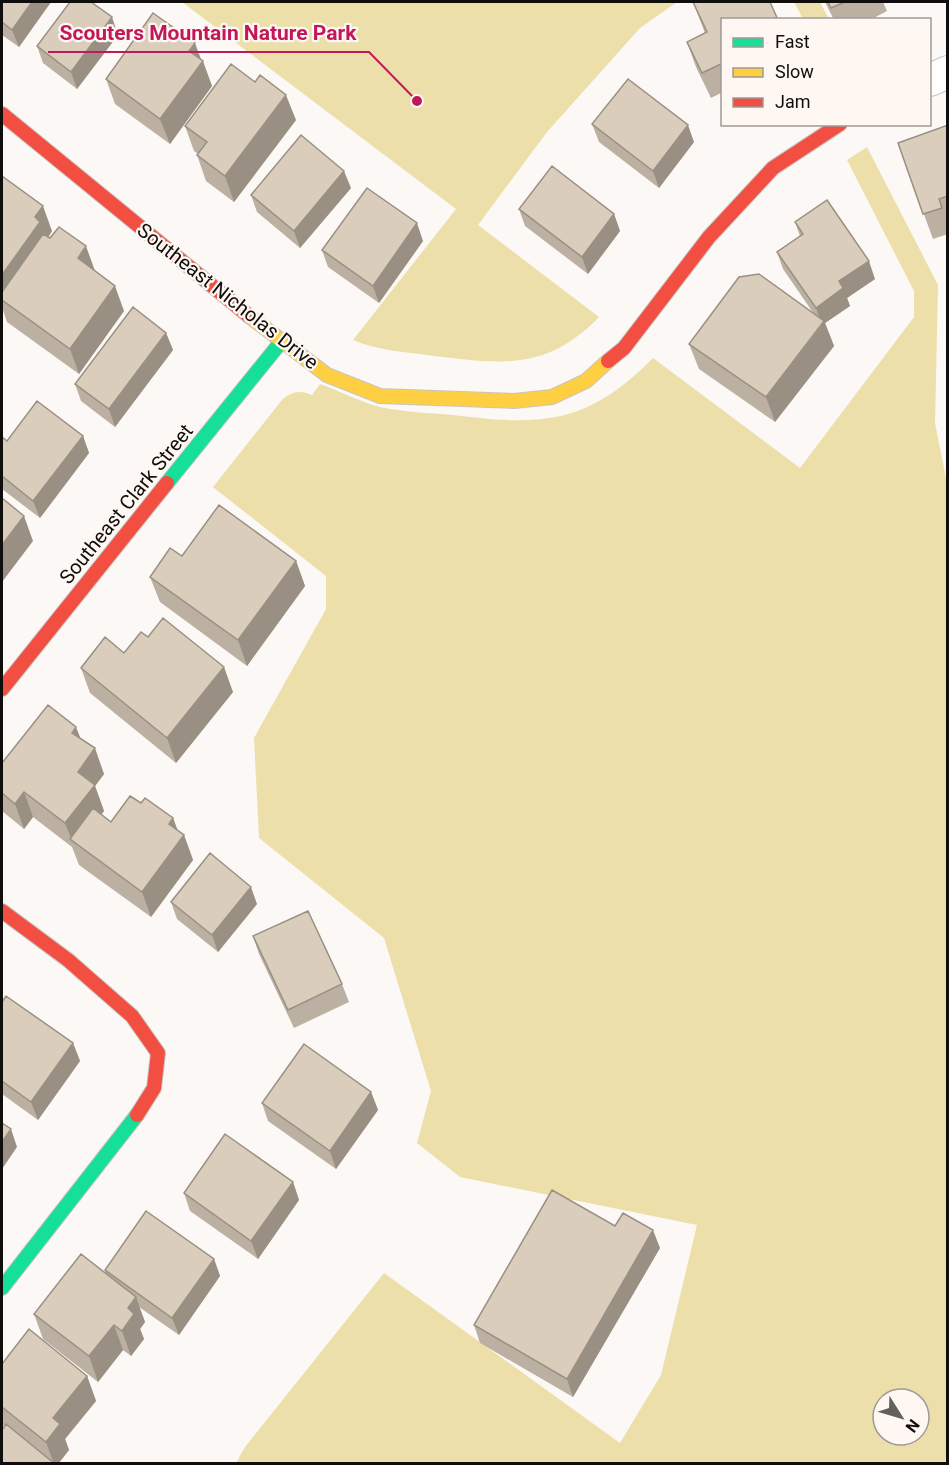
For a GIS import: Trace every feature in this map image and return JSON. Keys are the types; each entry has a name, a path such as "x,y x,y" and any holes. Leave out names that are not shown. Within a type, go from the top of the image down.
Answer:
{"street":[{"path":"931,80 948,72"},
{"name":"Southeast Nicholas Drive","path":"2,114 281,342 327,375 380,396 514,401 552,397 586,381 624,348 709,237 773,168 837,126"},
{"name":"Southeast Clark Street","path":"2,689 281,342"},
{"path":"2,911 68,960 132,1016 158,1053 154,1088 136,1116 2,1288"}],"shaded area":[{"path":"182,2 677,2 640,28 547,132 478,225 599,317 580,335 561,347 522,360 481,361 434,356 383,349 353,340 456,209"},
{"path":"794,2 820,2 828,18 802,18"},
{"path":"867,147 938,285 935,423 948,488 947,1463 236,1463 245,1447 384,1273 620,1443 661,1375 697,1225 460,1177 417,1143 431,1091 384,938 259,838 254,738 326,609 326,576 213,487 282,400 296,392 312,395 320,384 389,409 513,420 538,419 562,416 606,397 653,358 800,468 914,317 914,291 847,160"}],"building":[{"path":"2,2 32,2 12,30 2,22"},
{"path":"70,2 91,2 112,17 71,72 37,46"},
{"path":"693,2 770,2 777,18 721,18 721,64 702,73 687,42 707,32"},
{"path":"828,2 845,2 831,8"},
{"path":"153,13 195,43 189,51 203,61 160,119 106,79"},
{"path":"231,64 255,82 260,75 286,95 225,176 197,155 207,142 185,126"},
{"path":"628,79 688,125 653,171 592,124"},
{"path":"948,125 948,196 939,199 942,208 923,214 898,143"},
{"path":"301,135 344,171 294,231 251,195"},
{"path":"552,166 614,214 582,257 519,209"},
{"path":"2,176 43,206 35,217 40,222 2,275"},
{"path":"367,188 417,223 373,286 322,250"},
{"path":"827,200 869,261 839,281 843,288 816,308 777,252 803,234 795,222"},
{"path":"59,227 86,246 78,258 115,286 70,349 2,300 2,292 43,234 50,238"},
{"path":"759,274 824,321 766,397 689,344 739,277"},
{"path":"133,307 166,333 109,409 75,384"},
{"path":"37,401 83,436 33,501 2,476 2,437 7,441"},
{"path":"2,498 24,516 2,545"},
{"path":"219,505 296,561 238,640 150,577 170,548 182,556"},
{"path":"163,618 224,667 167,738 81,668 105,637 124,653 141,632 148,637"},
{"path":"48,705 76,727 72,733 95,748 78,772 95,785 65,823 24,792 15,804 2,793 2,763"},
{"path":"130,796 141,803 145,798 173,818 169,824 184,835 142,892 70,839 93,808 111,822"},
{"path":"210,853 251,887 212,935 171,902"},
{"path":"308,911 342,984 288,1010 253,936"},
{"path":"6,996 73,1043 31,1102 2,1081 2,1002"},
{"path":"304,1044 371,1092 330,1151 262,1103"},
{"path":"2,1123 11,1129 2,1142"},
{"path":"225,1134 293,1182 251,1241 184,1193"},
{"path":"552,1190 615,1226 623,1213 653,1230 567,1379 474,1325"},
{"path":"146,1211 214,1259 172,1318 105,1270"},
{"path":"81,1254 136,1297 128,1308 134,1314 122,1331 114,1325 89,1356 34,1314"},
{"path":"29,1329 87,1376 53,1418 60,1424 46,1442 2,1407 2,1364"},
{"path":"6,1424 55,1464 2,1464 2,1430"}],"traffic: fast":[{"path":"167,483 281,342"},
{"path":"2,1288 137,1115"}],"traffic: slow":[{"path":"249,316 327,375 380,396 514,401 552,397 586,381 608,361"}],"traffic: jam":[{"path":"2,114 249,316"},
{"path":"608,361 624,348 709,237 773,168 837,126"},
{"path":"2,689 167,483"},
{"path":"2,911 68,960 132,1016 158,1053 154,1088 137,1115"}],"place":[{"name":"Scouters Mountain Nature Park","path":"417,101"}]}
